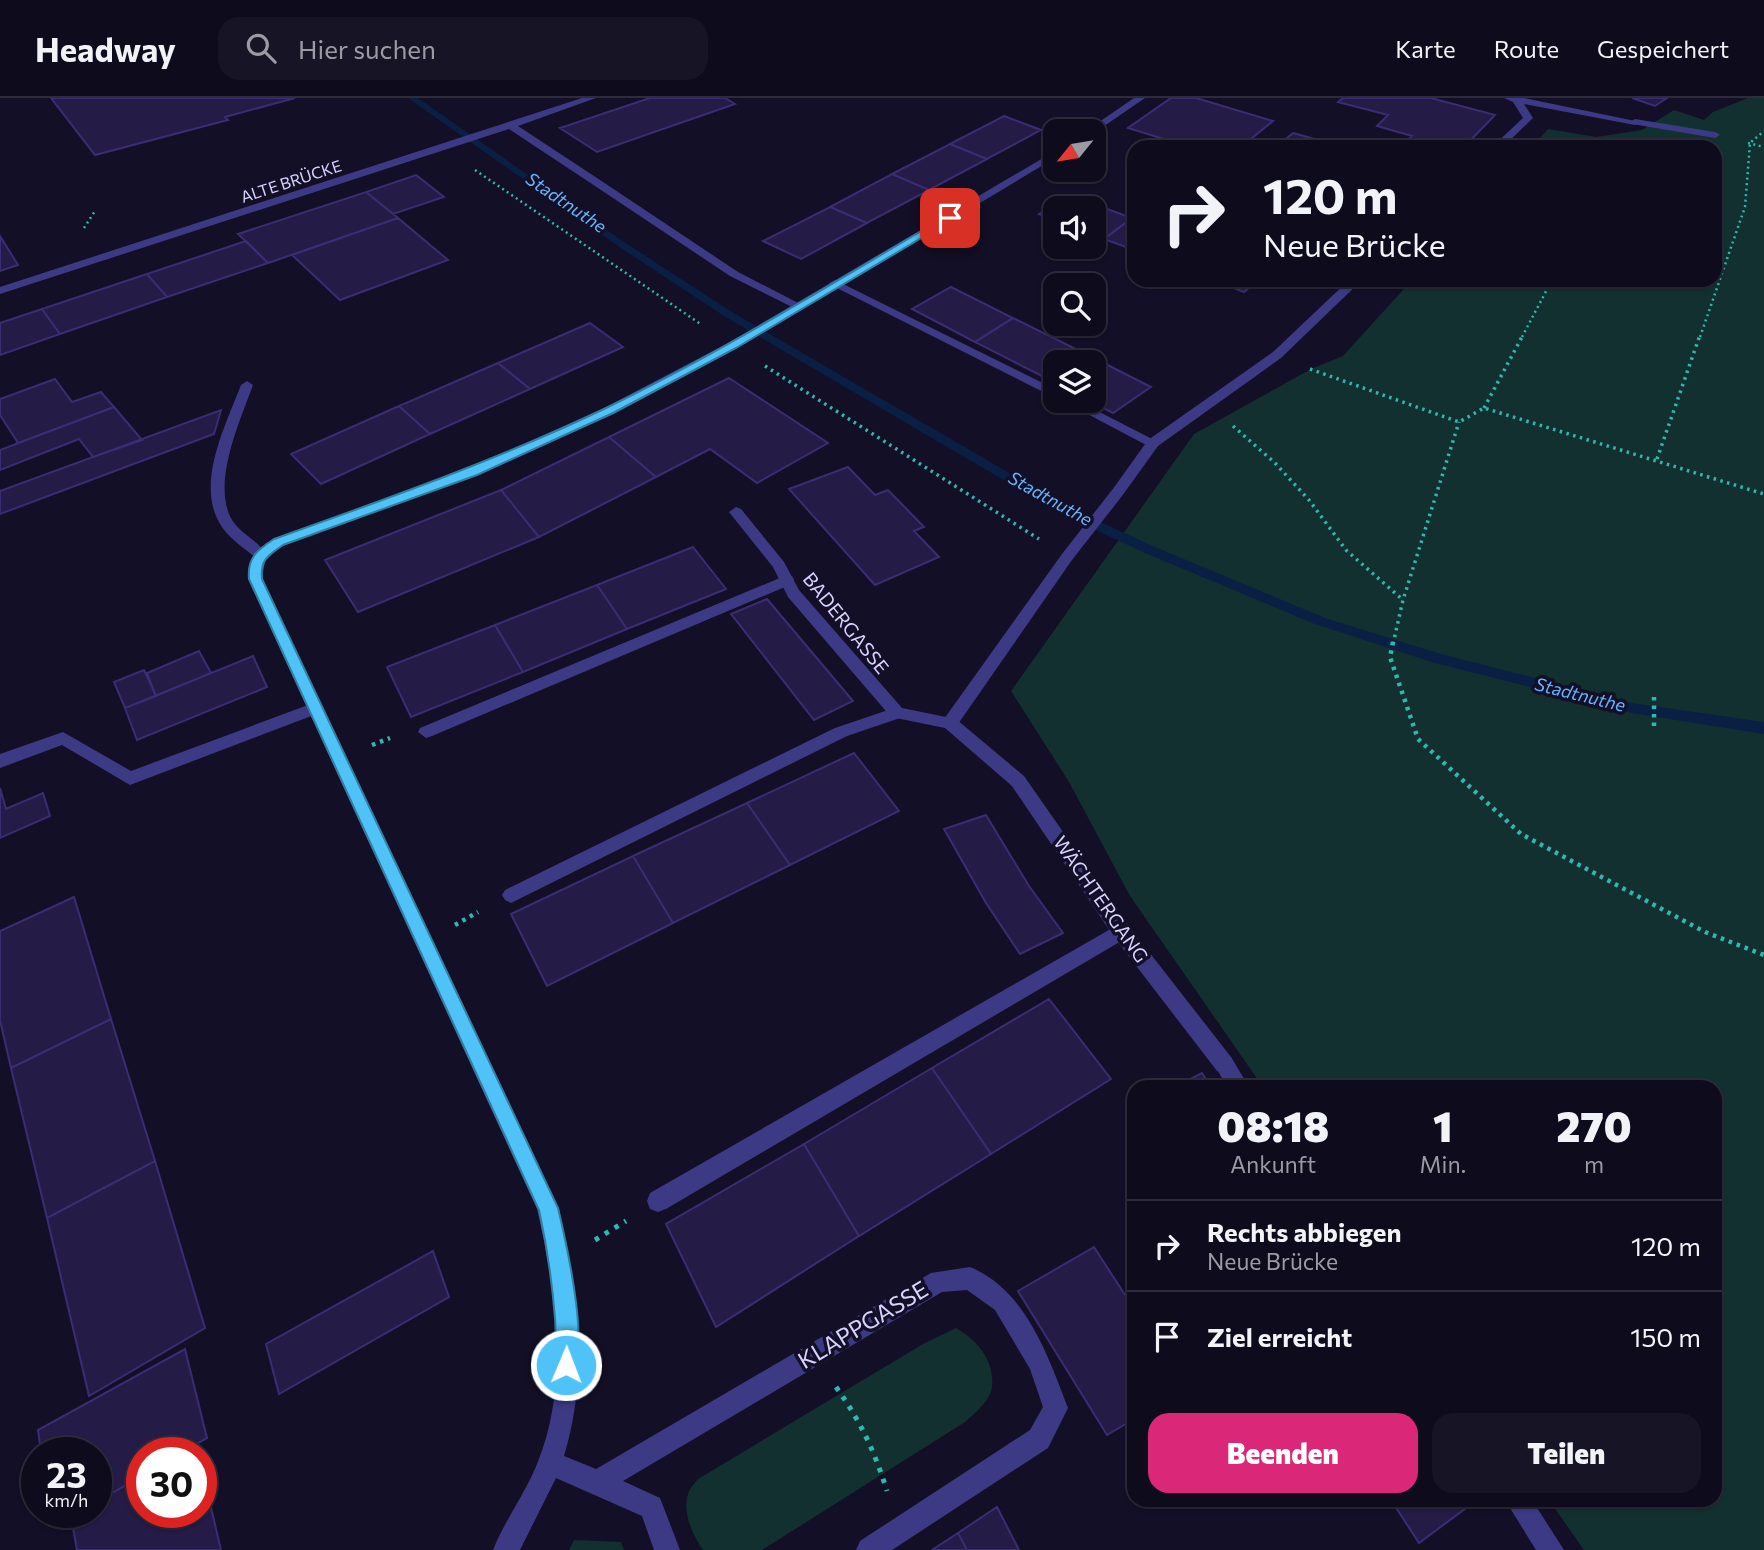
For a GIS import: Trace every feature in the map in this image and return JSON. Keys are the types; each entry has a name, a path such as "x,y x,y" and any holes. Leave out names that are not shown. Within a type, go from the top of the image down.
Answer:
{"street":[{"name":"ALTE BRÜCKE","path":"0,291 591,98"},
{"path":"1106,121 1140,98"},
{"path":"1513,99 1715,135"},
{"path":"1504,140 1528,118 1513,99"},
{"path":"511,126 734,274 798,306"},
{"path":"506,1550 550,1463 563,1410 568,1343 561,1261 548,1208 255,579 254,566 260,554 278,542 427,490 518,453 609,411 737,343 1043,161"},
{"path":"835,283 1043,388"},
{"path":"512,895 841,732 897,713 950,723 1153,443 1277,355 1349,287"},
{"path":"247,385 218,471 218,496 226,524 260,554"},
{"path":"1093,413 1153,443"},
{"name":"BADERGASSE","path":"736,512 779,565 793,593 897,713"},
{"path":"426,733 787,580"},
{"path":"0,761 63,738 130,778 316,708"},
{"name":"WÄCHTERGANG","path":"950,723 1018,781 1121,930 1234,1080"},
{"path":"658,1201 1121,930"},
{"name":"KLAPPGASSE","path":"598,1482 939,1281 970,1278 1003,1302 1039,1362 1056,1408 1039,1439 869,1550"},
{"path":"550,1463 651,1507 667,1550"},
{"path":"1522,1507 1551,1550"}],"path":[{"path":"1722,274 1745,208 1750,143 1764,131"},
{"path":"1750,143 1764,147"},
{"path":"1548,287 1484,408 1459,422 1403,600 1390,657 1418,739 1521,834 1705,932 1764,955"},
{"path":"1657,459 1717,287"},
{"path":"1277,355 1459,422"},
{"path":"1203,406 1244,434 1275,463 1310,500 1346,550 1403,600"},
{"path":"1484,408 1764,494"},
{"path":"1654,697 1654,731"},
{"path":"338,758 414,728 426,733"},
{"path":"424,942 512,895"},
{"path":"561,1261 658,1201"},
{"path":"818,1352 839,1394 852,1407 872,1445 880,1476 903,1528"}],"green space":[{"path":"1748,98 1764,98 1764,1550 1584,1550 1554,1507 1722,1507 1722,1080 1258,1080 1130,896 1069,782 1011,691 1194,434 1311,369 1343,356 1406,287 1722,287 1722,140 1538,140 1548,129 1596,137 1642,130 1674,110 1704,120 1713,112"},
{"path":"956,1328 983,1352 991,1368 992,1377 988,1397 965,1422 762,1550 703,1550 692,1531 686,1508 689,1492 698,1479 923,1344"},
{"path":"574,1540 621,1542 624,1550 569,1550"}],"building":[{"path":"51,98 295,98 225,117 228,120 95,155"},
{"path":"650,98 725,98 735,104 597,152 560,128"},
{"path":"1171,98 1196,98 1273,121 1250,140 1167,140 1128,128"},
{"path":"1343,98 1431,98 1495,115 1471,140 1408,140 1412,136 1377,126 1388,115 1338,102"},
{"path":"1632,98 1667,98 1655,106"},
{"path":"1004,116 1041,130 987,159 950,144"},
{"path":"1293,133 1318,140 1284,140"},
{"path":"950,144 987,159 929,190 892,174"},
{"path":"892,174 929,190 867,223 830,207"},
{"path":"416,175 444,197 393,214 366,192"},
{"path":"366,192 398,218 268,263 238,234"},
{"path":"830,207 867,223 801,259 763,241"},
{"path":"1106,209 1127,216 1127,222 1106,238"},
{"path":"398,218 448,260 340,300 292,255"},
{"path":"1127,222 1127,247 1106,238"},
{"path":"0,236 18,265 0,271"},
{"path":"246,241 268,263 167,297 147,274"},
{"path":"147,274 167,297 60,334 42,309"},
{"path":"951,287 1013,318 975,342 912,309"},
{"path":"1232,287 1250,287 1244,292"},
{"path":"42,309 60,334 0,355 0,323"},
{"path":"1013,318 1043,333 1043,336 1050,336 1078,350 1043,350 1042,376 975,342"},
{"path":"590,323 623,347 530,389 498,363"},
{"path":"498,363 530,389 430,434 399,406"},
{"path":"1106,364 1151,387 1113,413 1106,409"},
{"path":"729,378 828,443 757,483 710,449 656,477 609,437"},
{"path":"55,379 72,402 101,392 114,407 18,443 0,415 0,399"},
{"path":"399,406 430,434 321,484 291,454"},
{"path":"114,407 142,440 93,457 79,439 0,470 0,450"},
{"path":"221,410 214,434 0,514 0,491"},
{"path":"609,437 656,477 539,537 501,490"},
{"path":"848,467 875,495 888,490 924,527 914,531 939,557 875,585 789,489"},
{"path":"501,490 539,537 358,612 325,560"},
{"path":"693,547 726,589 627,629 597,585"},
{"path":"597,585 627,629 523,672 495,625"},
{"path":"767,599 853,701 814,720 731,614"},
{"path":"495,625 523,672 411,717 387,667"},
{"path":"199,651 211,673 156,696 147,673"},
{"path":"253,656 267,687 137,740 125,708"},
{"path":"144,670 156,696 125,708 114,682"},
{"path":"854,753 899,811 790,865 747,803"},
{"path":"0,788 6,809 43,793 50,816 0,838"},
{"path":"747,803 790,865 673,923 633,856"},
{"path":"986,815 1029,886 1063,933 1020,954 986,903 944,829"},
{"path":"633,856 673,923 547,986 511,914"},
{"path":"74,897 111,1019 11,1068 0,1020 0,931"},
{"path":"1049,999 1111,1079 991,1154 932,1068"},
{"path":"111,1019 155,1161 47,1218 11,1068"},
{"path":"932,1068 991,1154 859,1236 804,1144"},
{"path":"1202,1073 1206,1080 1188,1080"},
{"path":"804,1144 859,1236 716,1327 666,1224"},
{"path":"155,1161 205,1328 89,1396 47,1218"},
{"path":"1094,1247 1127,1298 1127,1423 1107,1435 1018,1291"},
{"path":"433,1251 449,1297 279,1394 266,1344"},
{"path":"185,1349 207,1437 126,1437 126,1485 112,1493 112,1437 39,1437 38,1430"},
{"path":"126,1485 126,1528 216,1528 221,1550 77,1550 73,1528 112,1528 112,1493"},
{"path":"997,1507 1019,1550 967,1550 958,1533"},
{"path":"1396,1507 1468,1507 1419,1543"},
{"path":"958,1533 967,1550 932,1550"}],"waterway":[{"name":"Stadtnuthe","path":"412,98 621,244 728,314 1064,510 1150,550 1320,621 1440,659 1632,708 1764,728"}],"route":[{"path":"566,1365 568,1343 561,1261 548,1208 255,579 254,566 260,554 278,542 473,472 609,411 692,369 950,218"}]}
